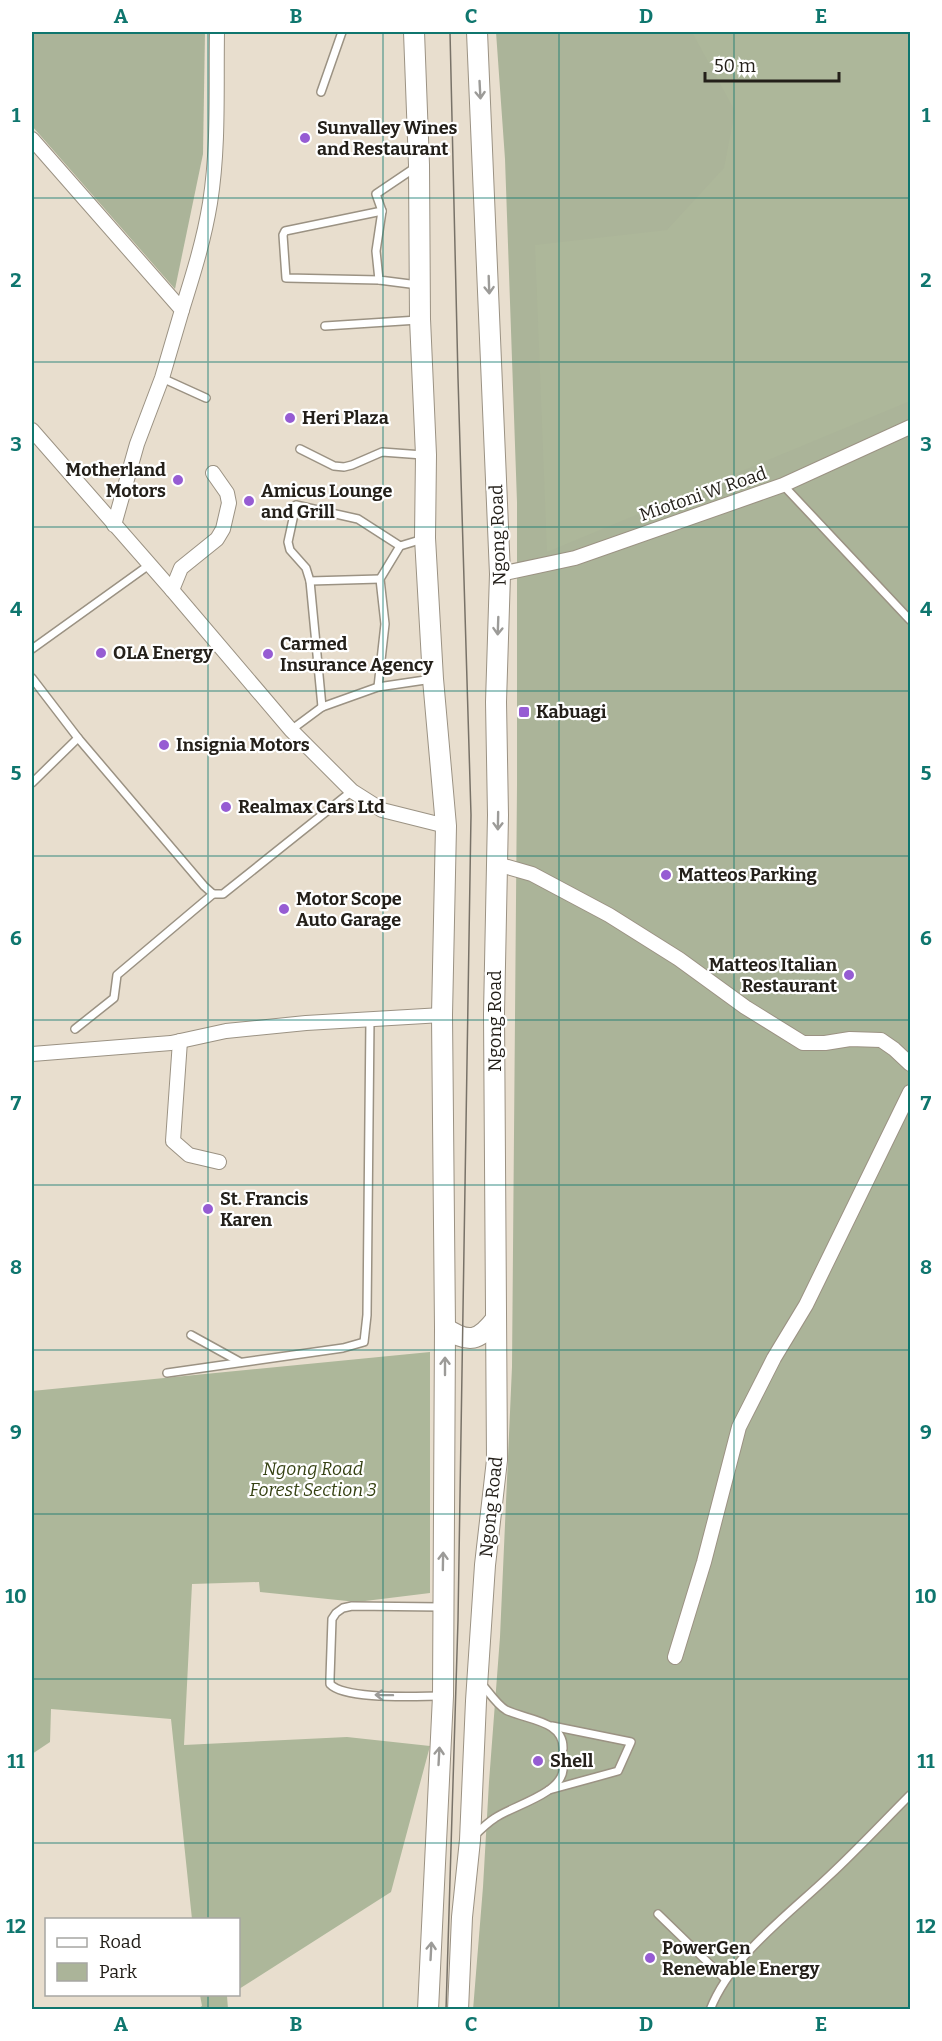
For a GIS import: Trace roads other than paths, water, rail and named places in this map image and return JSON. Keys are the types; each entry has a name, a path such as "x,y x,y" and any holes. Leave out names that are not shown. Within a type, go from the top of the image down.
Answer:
{"main road":[{"path":"414,32 419,165 420,320 426,455 425,538 433,679 446,826 442,1015 445,1328 443,1696 428,2010"},
{"name":"Ngong Road","path":"458,2010 485,1565 497,1460 494,1014 498,815 496,702 500,574 477,32"},
{"path":"445,1328 459,1338 473,1338 484,1334 496,1319"}],"street":[{"path":"114,525 137,444 162,378 202,248 216,144 217,32"},
{"path":"32,140 182,310"},
{"name":"Miotoni W Road","path":"500,574 575,558 783,485 910,427"},
{"path":"32,430 291,730 352,791 382,810 446,826"},
{"path":"172,590 181,568 217,539 223,529 229,503 227,493 213,473"},
{"path":"497,864 532,874 609,915 679,959 753,1013 803,1043 814,1044 850,1039 881,1040 910,1064"},
{"path":"32,1054 180,1041 226,1031 370,1018 442,1015"},
{"path":"180,1041 173,1141 189,1155 219,1162"},
{"path":"675,1657 704,1562 739,1427 774,1358 811,1296 910,1092"}],"lane":[{"path":"321,92 342,32"},
{"path":"379,280 376,251 382,211 376,194 419,165"},
{"path":"382,211 285,231 283,235 286,278 379,280 420,285"},
{"path":"326,326 420,320"},
{"path":"162,378 206,398"},
{"path":"300,449 334,466 344,467 382,452 426,455"},
{"path":"783,485 910,620"},
{"path":"321,708 310,581 306,568 294,556 288,542 296,505 358,519 400,546"},
{"path":"378,687 385,624 380,579 400,546 425,538"},
{"path":"32,649 150,565"},
{"path":"310,581 380,579"},
{"path":"32,678 78,738 213,894"},
{"path":"291,730 321,708 378,687 433,679"},
{"path":"32,783 78,738"},
{"path":"75,1029 114,998 117,975 213,894 223,894 352,791"},
{"path":"167,1372 344,1348 364,1342 367,1315 370,1018"},
{"path":"191,1335 240,1362"},
{"path":"443,1607 362,1606 344,1608 336,1613 332,1619 330,1684 342,1692 365,1695 443,1696"},
{"path":"470,1840 495,1817 549,1791 618,1771 631,1742 552,1726 504,1709 477,1678"},
{"path":"552,1726 563,1744 563,1749"},
{"path":"549,1791 563,1775 563,1770"},
{"path":"710,2010 725,1979 765,1936 831,1875 910,1795"},
{"path":"658,1914 725,1979"}],"tram line":[{"path":"446,2010 458,1620 471,815 450,32"}],"place":[{"name":"Sunvalley Wines and Restaurant","path":"305,138"},
{"name":"Heri Plaza","path":"290,418"},
{"name":"Motherland Motors","path":"178,480"},
{"name":"Amicus Lounge and Grill","path":"249,501"},
{"name":"OLA Energy","path":"101,653"},
{"name":"Carmed Insurance Agency","path":"268,654"},
{"name":"Kabuagi","path":"524,712"},
{"name":"Insignia Motors","path":"164,745"},
{"name":"Realmax Cars Ltd","path":"226,807"},
{"name":"Matteos Parking","path":"666,875"},
{"name":"Motor Scope Auto Garage","path":"284,909"},
{"name":"Matteos Italian Restaurant","path":"849,975"},
{"name":"St. Francis Karen","path":"208,1209"},
{"name":"Shell","path":"538,1761"},
{"name":"PowerGen Renewable Energy","path":"650,1958"}],"park label":[{"name":"Ngong Road Forest Section 3","path":"313,1479"}]}
